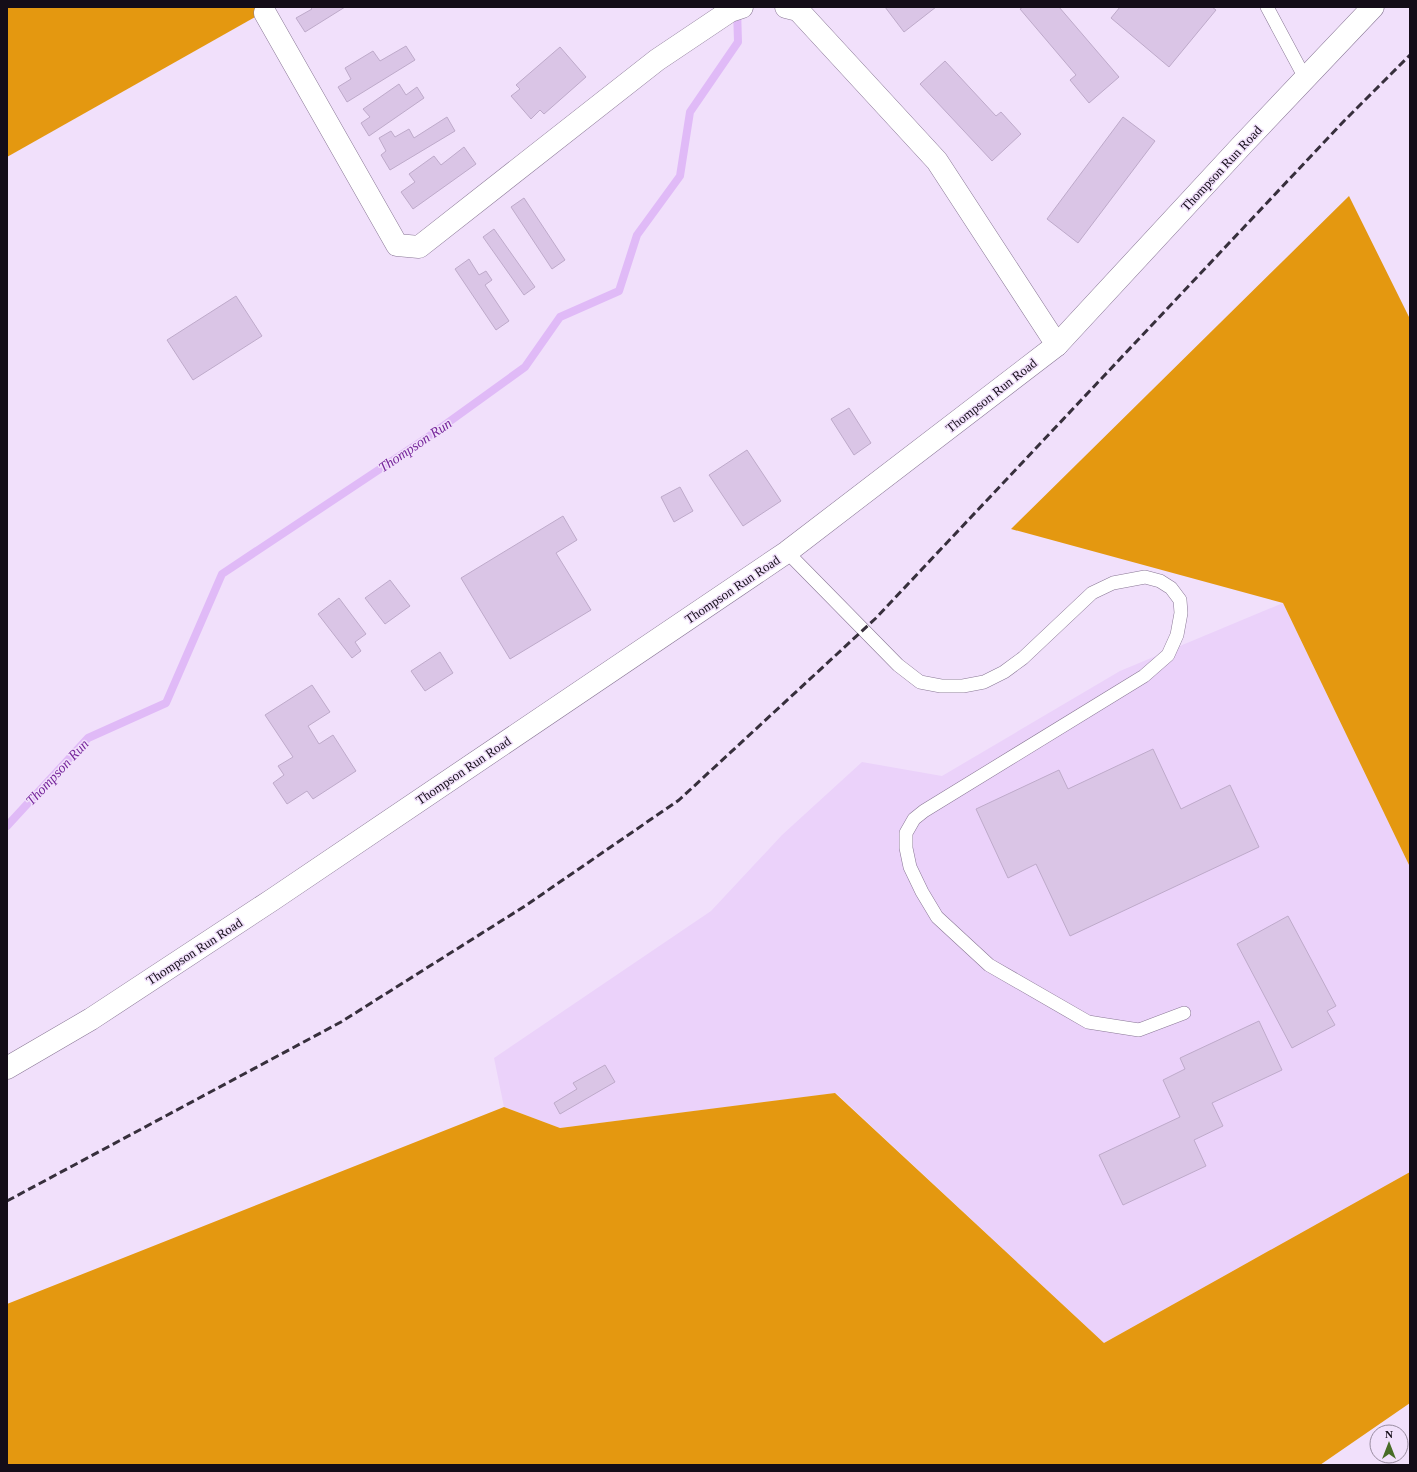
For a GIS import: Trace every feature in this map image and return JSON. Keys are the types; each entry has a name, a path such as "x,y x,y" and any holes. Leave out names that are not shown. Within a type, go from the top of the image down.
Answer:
{"street":[{"path":"786,7 798,10 938,161 1057,345"},
{"name":"Thompson Run Road","path":"7,1068 91,1019 787,552 1057,345 1373,7"},
{"path":"265,13 397,245 419,248 657,60 736,9"}],"lane":[{"path":"1267,7 1306,78"},
{"path":"787,552 898,665 920,682 941,686 963,686 984,682 1004,672 1023,658 1092,593 1113,583 1145,577 1160,581 1171,588 1180,600 1181,613 1177,635 1168,655 1144,676 924,811 914,819 906,833 906,848 910,866 922,892 937,916 989,965 1088,1022 1139,1030 1184,1013"}],"shaded area":[{"path":"7,7 273,7 7,157"},
{"path":"1349,196 1410,319 1410,867 1283,603 1011,529"},
{"path":"1283,603 1410,867 1410,1172 1104,1343 836,1093 560,1128 504,1107 494,1058 711,911 782,835 862,762 942,776 1120,671"},
{"path":"835,1093 1104,1343 1410,1172 1410,1403 1380,1424 1369,1424 1369,1431 1320,1465 7,1465 7,1304 504,1107 560,1128"}],"building":[{"path":"310,7 345,7 305,32 296,18 312,9"},
{"path":"885,7 936,7 904,32"},
{"path":"1023,7 1059,7 1119,77 1089,103 1070,80 1076,75 1020,9"},
{"path":"1120,7 1212,7 1216,10 1169,67 1111,18"},
{"path":"406,46 415,60 347,102 338,87 351,79 345,68 373,51 380,61"},
{"path":"560,47 586,77 544,114 540,110 531,119 511,96 520,89 516,85"},
{"path":"945,61 996,116 1001,112 1021,134 992,161 920,84"},
{"path":"399,84 406,95 417,87 424,98 369,136 361,123 370,117 363,109"},
{"path":"447,117 455,131 390,170 381,155 386,151 379,138 391,131 395,137 409,129 414,138"},
{"path":"1123,117 1155,141 1078,243 1047,219"},
{"path":"464,147 476,164 413,209 401,192 415,182 409,174 434,156 441,165"},
{"path":"524,198 565,260 552,269 511,207"},
{"path":"494,229 535,287 524,295 483,237"},
{"path":"469,259 479,275 486,271 492,280 485,285 509,321 496,330 455,269"},
{"path":"236,296 262,336 193,380 167,340"},
{"path":"849,408 871,443 854,455 831,419"},
{"path":"747,450 781,501 743,526 709,475"},
{"path":"680,487 693,511 674,522 661,497"},
{"path":"563,516 577,540 556,553 591,610 510,659 461,578"},
{"path":"390,580 410,606 385,624 365,598"},
{"path":"339,598 366,634 355,642 361,651 352,658 318,614"},
{"path":"440,652 453,673 425,691 411,671"},
{"path":"312,685 330,712 308,726 319,744 333,735 356,771 313,799 307,791 287,804 273,783 284,775 278,766 293,757 265,715"},
{"path":"1153,749 1181,809 1230,785 1259,847 1070,936 1036,864 1008,878 976,809 1059,770 1068,789"},
{"path":"1288,916 1336,1006 1327,1011 1335,1025 1292,1048 1237,944"},
{"path":"1259,1021 1282,1070 1212,1103 1223,1126 1194,1140 1206,1166 1123,1205 1099,1155 1180,1117 1163,1080 1185,1069 1180,1058"},
{"path":"605,1065 615,1082 560,1114 554,1103 577,1089 573,1083"}],"waterway":[{"name":"Thompson Run","path":"7,826 88,738 166,703 222,574 428,437 525,367 560,317 619,291 637,235 680,176 690,112 738,42 737,9"}],"railway":[{"path":"7,1201 341,1022 525,906 679,800 876,618 1344,121 1410,55"}]}
